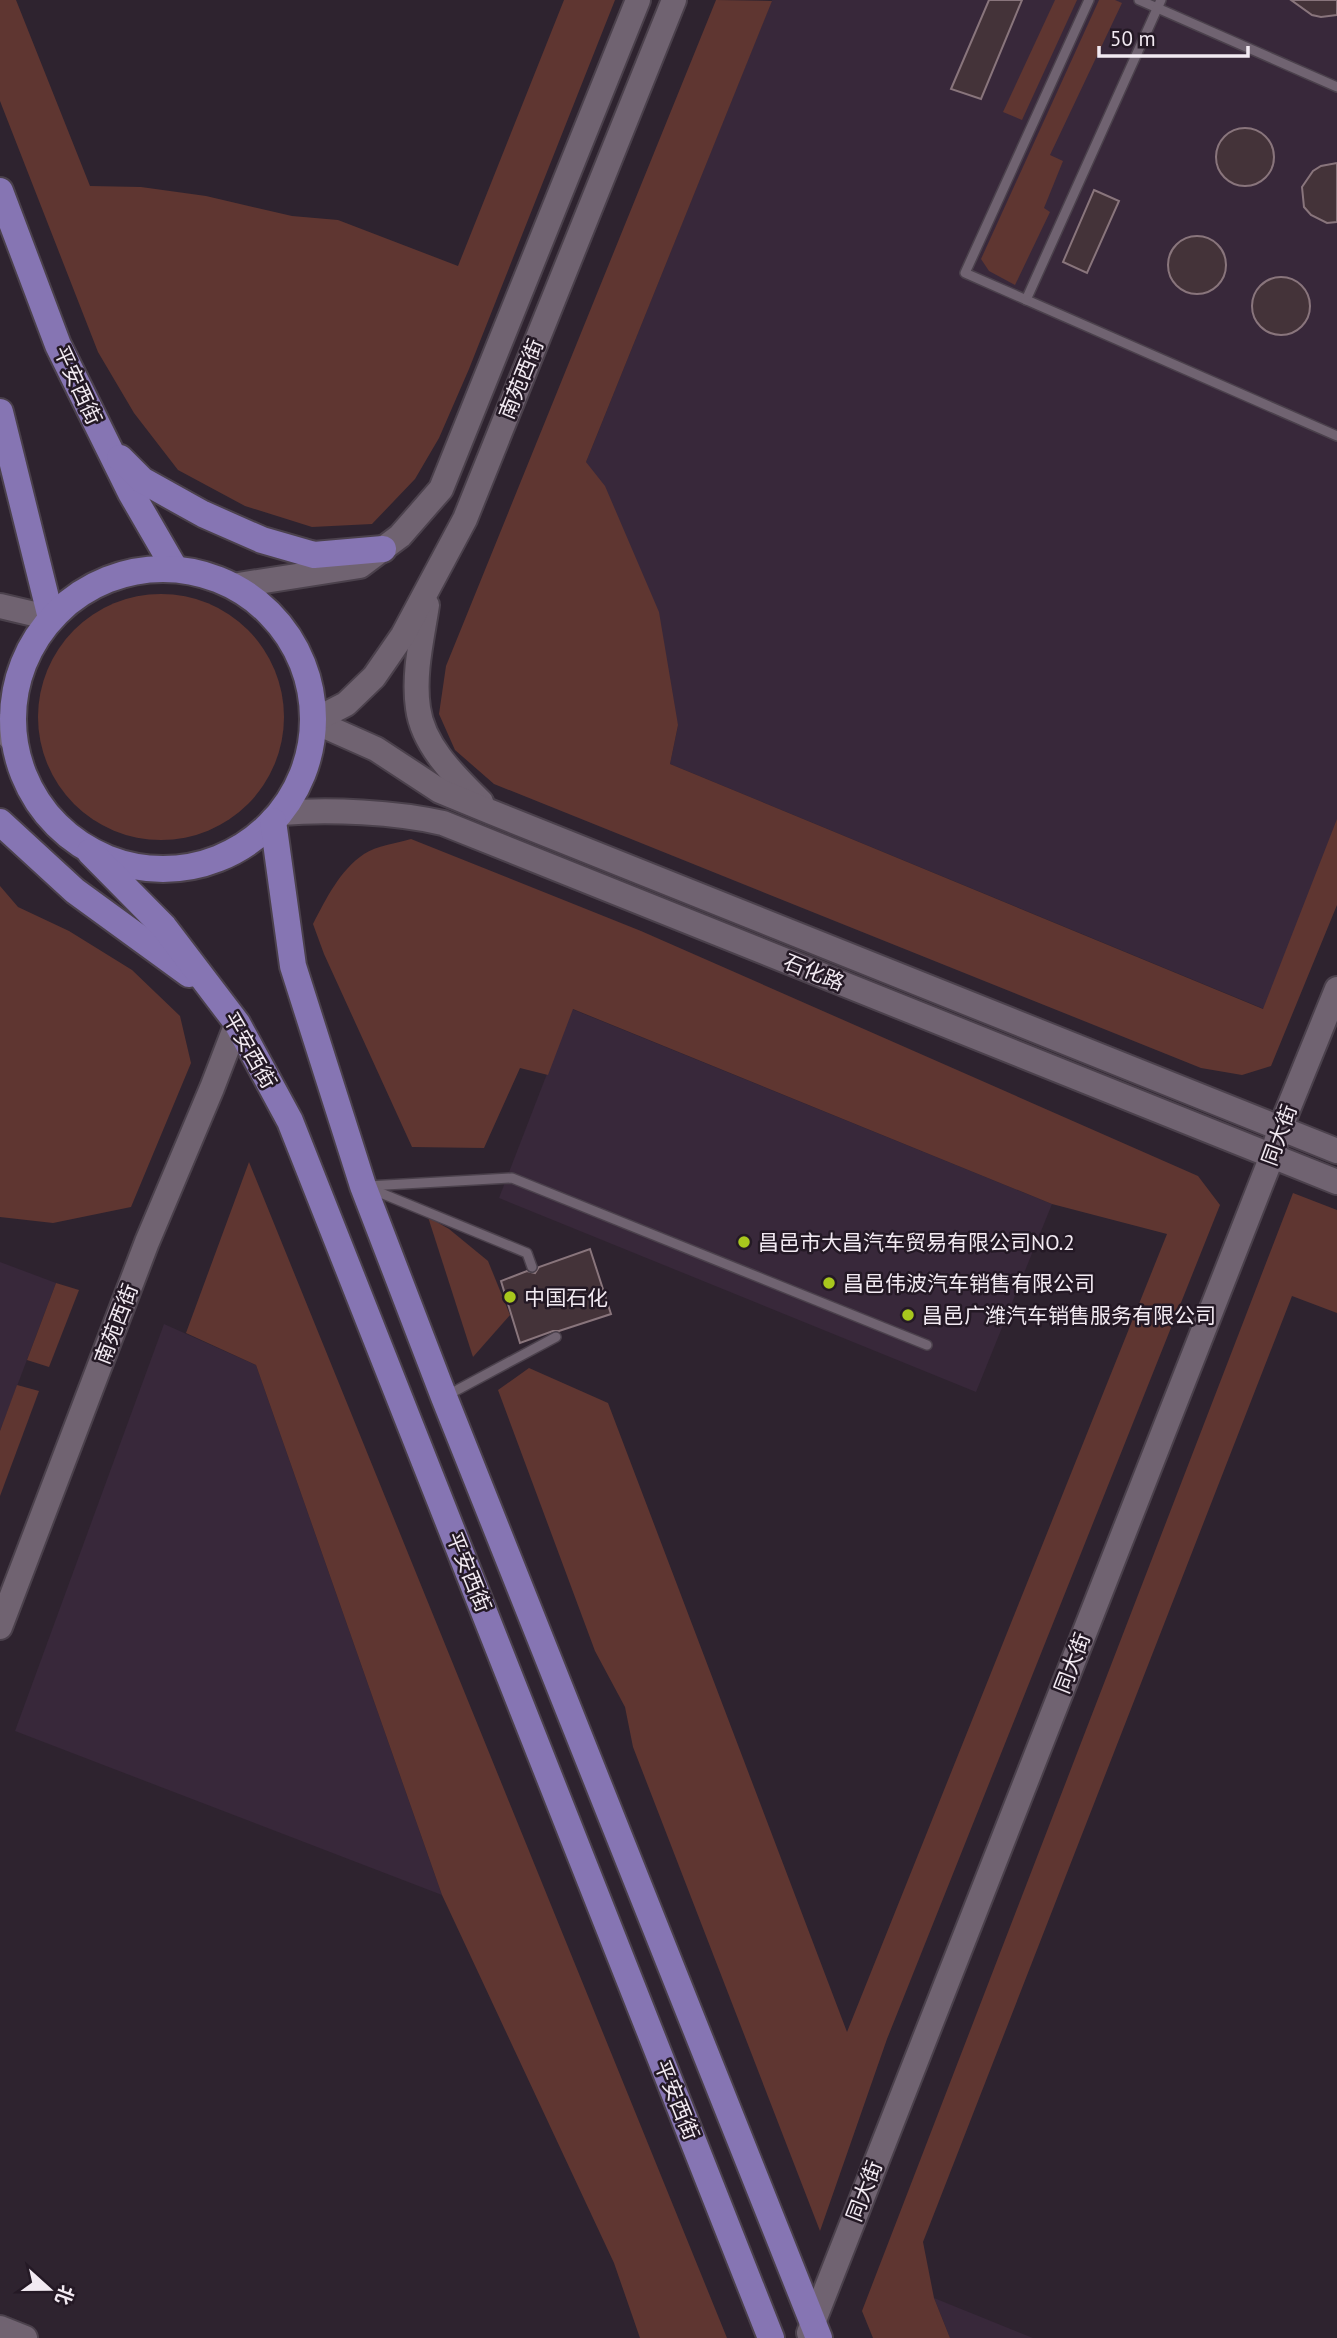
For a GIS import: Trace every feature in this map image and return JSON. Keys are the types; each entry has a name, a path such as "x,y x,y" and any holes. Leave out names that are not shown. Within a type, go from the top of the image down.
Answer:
{"main road":[{"name":"南苑西街","path":"232,586 360,566 400,536 441,489 638,0"},
{"name":"南苑西街","path":"313,721 346,704 374,677 403,635 465,519 674,0"},
{"name":"平安西街","path":"0,191 58,345 105,442 175,569"},
{"path":"0,412 51,618"},
{"path":"105,442 142,480 203,514 262,540 314,555 383,549"},
{"path":"175,569 204,574 232,586 264,608 289,637 305,671 313,721 307,759 277,817 233,852 187,868 136,868 90,852 53,823 27,786 7,734 14,697 27,655 51,618 87,589 129,572 175,569"},
{"path":"430,584 418,669 418,709 428,737 449,770 491,812"},
{"path":"0,606 51,618"},
{"name":"石化路","path":"313,721 376,750 440,791 1337,1151"},
{"name":"石化路","path":"277,817 302,812 411,815 443,823 1337,1182"},
{"name":"平安西街","path":"277,817 293,966 363,1186 813,2332"},
{"path":"0,822 75,891 212,990"},
{"name":"平安西街","path":"90,852 164,927 237,1023 290,1121 771,2338"},
{"name":"同大街","path":"813,2332 1272,1156 1280,1129 1337,989"},
{"name":"南苑西街","path":"0,1627 147,1242 237,1023"},
{"path":"0,2328 25,2338"}],"lane":[{"path":"1089,0 965,273 1337,436"},
{"path":"1139,0 1159,4 1337,88"},
{"path":"1026,300 1159,4"},
{"path":"363,1186 512,1178 927,1345"},
{"path":"363,1186 527,1253 532,1267"},
{"path":"444,1397 556,1337"}],"shaded area":[{"path":"0,0 16,0 90,186 141,187 206,196 292,216 338,220 458,266 564,0 615,0 469,369 439,438 415,479 372,524 312,527 245,506 178,470 134,413 98,352 0,101"},
{"path":"716,0 772,1 586,462 605,486 659,612 678,725 670,764 1263,1009 1337,819 1337,905 1271,1066 1242,1075 1201,1068 494,784 455,750 439,714 446,666"},
{"path":"772,0 1337,0 1337,824 1264,1009 670,764 678,725 586,462"},
{"path":"1055,0 1077,0 1022,120 1003,112"},
{"path":"1099,0 1122,3 1050,155 1063,161 1044,208 1050,212 1015,285 989,271 981,259"},
{"path":"161,594 185,596 208,603 248,630 275,670 282,693 282,741 275,764 248,804 208,831 185,838 161,840 137,838 114,831 74,804 47,764 40,741 38,717 40,693 47,670 74,630 114,603 137,596"},
{"path":"411,839 641,931 1198,1176 1220,1205 887,2039 820,2231 633,1747 625,1707 595,1651 498,1390 529,1368 608,1403 847,2032 1167,1234 1052,1204 573,1009 548,1075 520,1068 484,1148 412,1147 324,954 313,924 334,886 355,861 374,849"},
{"path":"0,886 18,907 69,931 132,970 180,1016 191,1063 131,1207 53,1223 0,1217"},
{"path":"572,1009 1052,1204 976,1392 499,1198"},
{"path":"249,1162 727,2338 640,2338 614,2263 442,1895 256,1365 186,1333"},
{"path":"1293,1193 1337,1210 1337,1313 1292,1296 923,2242 934,2298 950,2338 873,2338 862,2311"},
{"path":"428,1217 449,1229 488,1261 510,1315 473,1357"},
{"path":"0,1262 56,1283 0,1431"},
{"path":"56,1283 79,1290 49,1367 27,1360"},
{"path":"164,1324 256,1365 442,1895 15,1731"},
{"path":"17,1385 39,1391 0,1496 0,1431"},
{"path":"934,2298 1033,2338 950,2338"}],"building":[{"path":"989,0 1022,0 981,99 951,89"},
{"path":"1291,0 1337,0 1337,15 1312,15"},
{"path":"1245,128 1256,130 1269,141 1274,157 1272,168 1261,181 1245,186 1234,184 1221,173 1216,157 1218,146 1229,133"},
{"path":"1337,163 1337,222 1327,223 1311,215 1304,207 1302,187 1313,171 1321,166"},
{"path":"1094,190 1119,201 1087,273 1063,262"},
{"path":"1197,236 1208,238 1221,249 1226,265 1224,276 1213,289 1197,294 1186,292 1173,281 1168,265 1170,254 1181,241"},
{"path":"1281,277 1292,279 1305,290 1310,306 1308,317 1297,330 1281,335 1270,333 1257,322 1252,306 1254,295 1265,282"},
{"path":"590,1249 611,1314 520,1343 501,1281 527,1271 535,1273 539,1267"}],"place":[{"name":"昌邑市大昌汽车贸易有限公司NO.2","path":"744,1242"},
{"name":"昌邑伟波汽车销售有限公司","path":"829,1283"},
{"name":"中国石化","path":"510,1297"},
{"name":"昌邑广潍汽车销售服务有限公司","path":"908,1315"}]}
